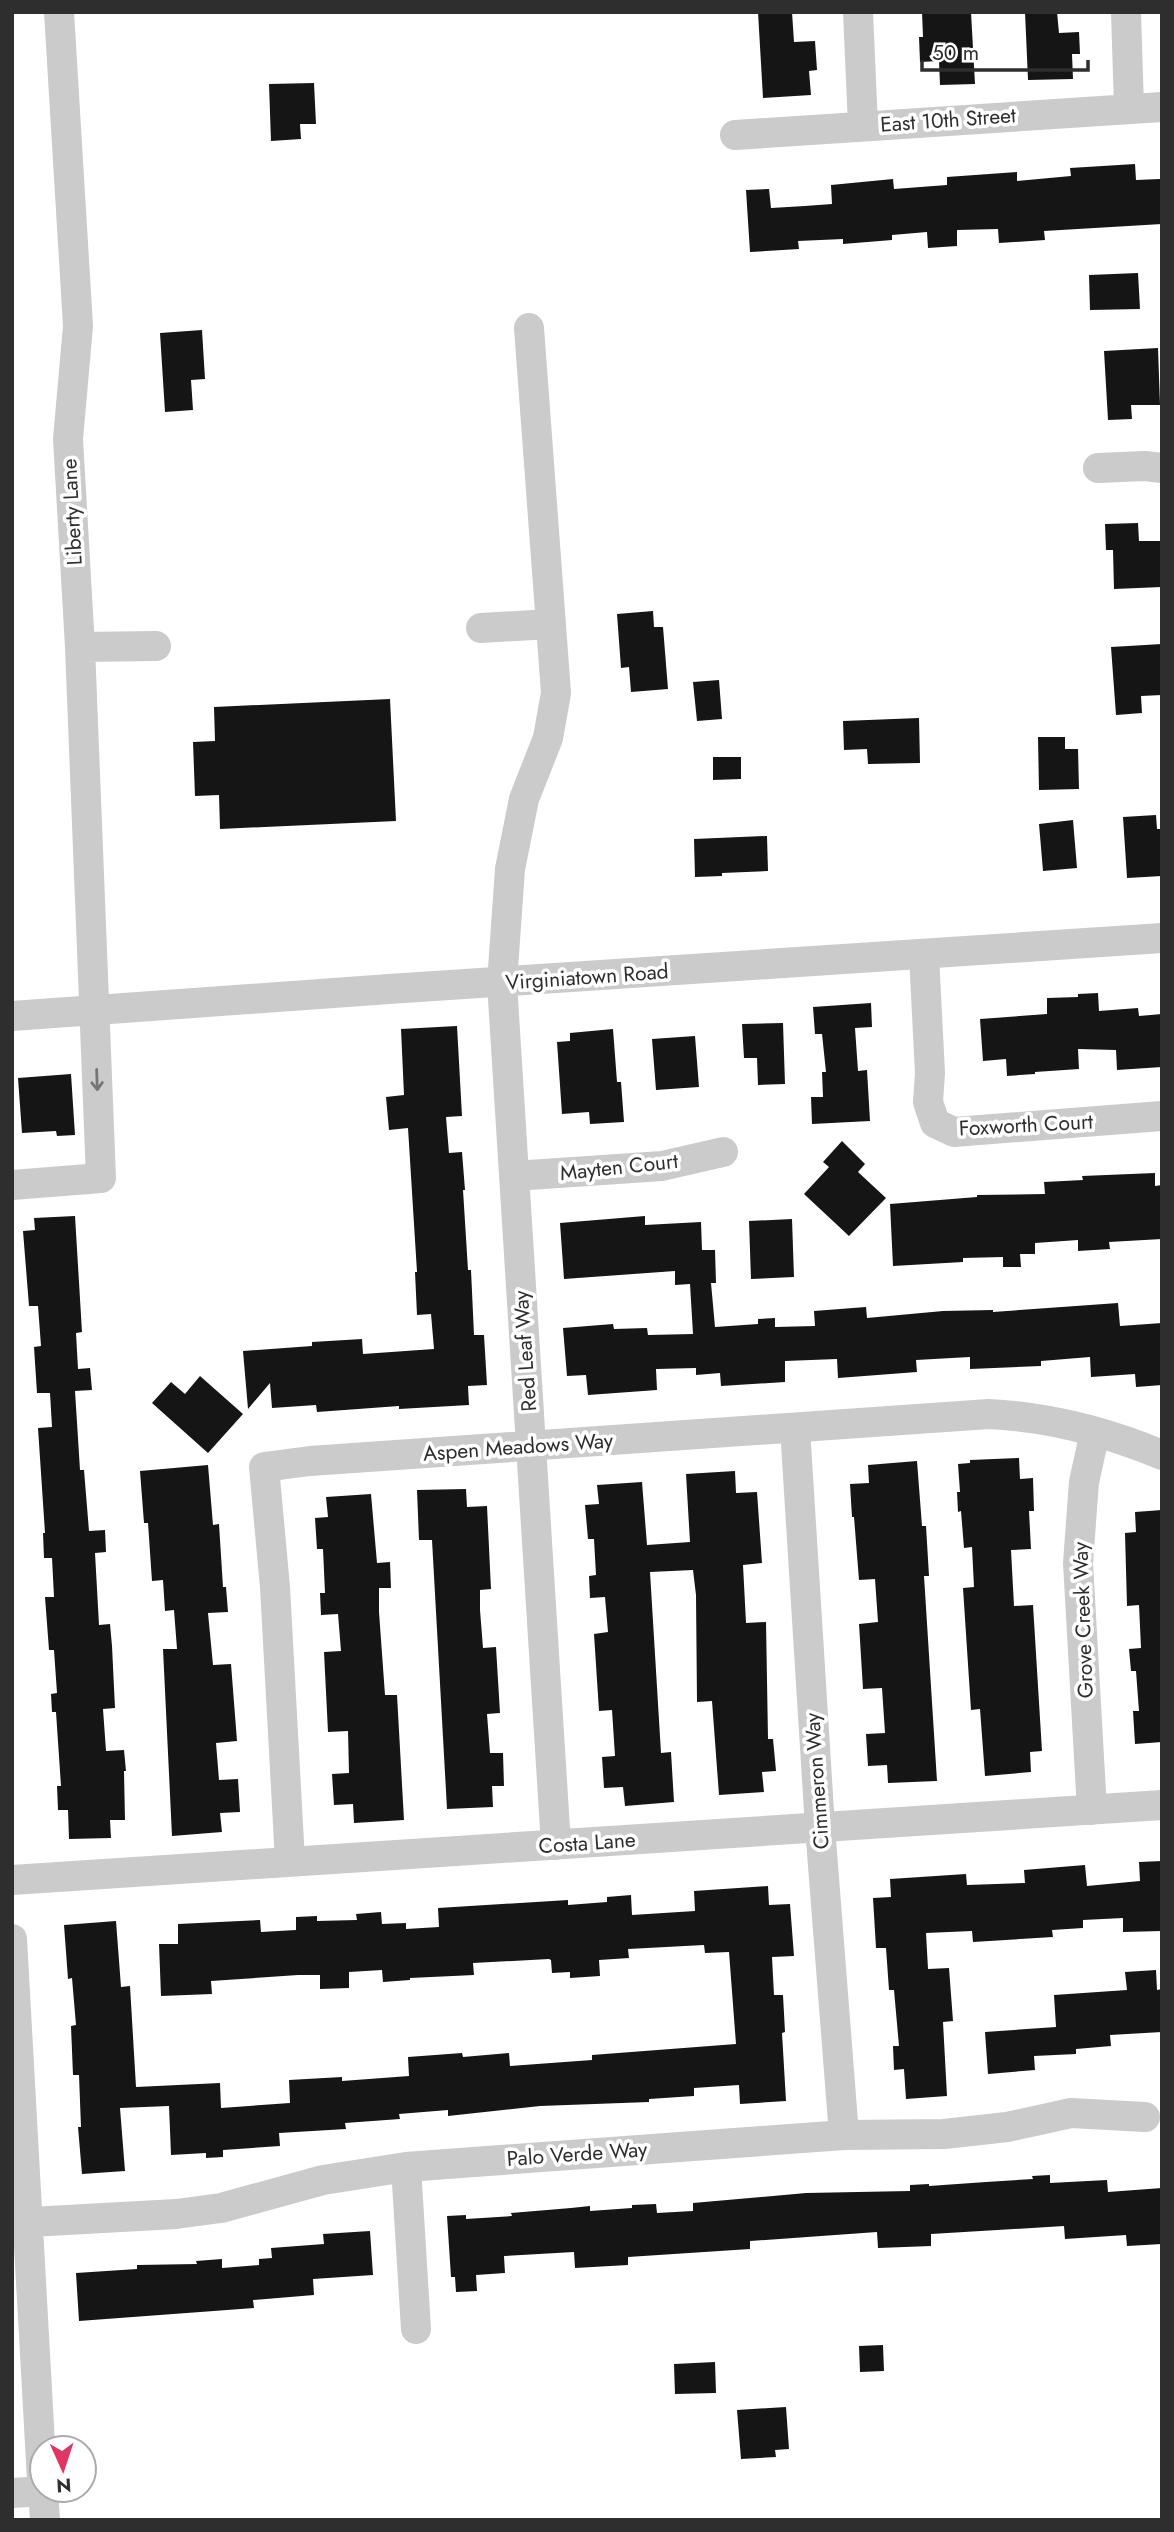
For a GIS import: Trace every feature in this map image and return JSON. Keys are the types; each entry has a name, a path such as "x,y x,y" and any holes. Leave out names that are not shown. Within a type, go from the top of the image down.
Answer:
{"street":[{"name":"Liberty Lane","path":"12,1185 101,1178 80,647 68,439 78,326 59,12"},
{"path":"858,12 863,126"},
{"path":"1126,12 1129,108"},
{"name":"East 10th Street","path":"735,135 1162,107"},
{"name":"Red Leaf Way","path":"529,328 556,693 548,738 524,799 510,869 502,983 556,1845"},
{"path":"1098,468 1162,468"},
{"path":"481,628 551,624"},
{"path":"80,647 156,646"},
{"name":"Virginiatown Road","path":"12,1016 1162,938"},
{"name":"Foxworth Court","path":"924,955 930,1073 928,1102 935,1123 954,1132 1162,1116"},
{"name":"Mayten Court","path":"514,1176 662,1166 723,1152"},
{"name":"Aspen Meadows Way","path":"290,1861 275,1587 264,1467 310,1461 989,1414 1023,1415 1096,1432 1162,1455"},
{"name":"Cimmeron Way","path":"795,1428 820,1828 844,2135"},
{"name":"Grove Creek Way","path":"1092,1810 1078,1563 1082,1493 1096,1432"},
{"name":"Costa Lane","path":"12,1880 1162,1805"},
{"path":"12,1939 20,2222 38,2434"},
{"name":"Palo Verde Way","path":"20,2222 176,2214 221,2208 323,2179 406,2167 844,2135 944,2134 1007,2127 1071,2113 1145,2117"},
{"path":"406,2167 416,2329"}],"building":[{"path":"758,12 792,12 794,42 815,41 817,70 809,71 811,95 763,98"},
{"path":"922,12 971,12 975,84 940,85 939,61 920,62"},
{"path":"1025,12 1057,12 1059,33 1079,32 1080,54 1072,54 1073,79 1028,80"},
{"path":"314,83 316,124 300,124 301,139 271,141 269,84"},
{"path":"1135,164 1136,180 1160,179 1162,224 1044,231 1045,240 999,243 998,229 957,230 957,246 928,248 927,232 892,235 892,240 843,244 843,239 798,241 799,249 750,252 746,190 769,189 771,208 805,206 832,204 831,185 893,179 894,189 947,185 947,177 1017,172 1017,181 1071,176 1070,168"},
{"path":"1138,273 1140,309 1090,310 1089,275"},
{"path":"202,330 205,379 191,380 193,410 165,412 160,333"},
{"path":"1158,348 1160,405 1131,405 1132,419 1108,420 1104,351"},
{"path":"1138,523 1139,541 1162,541 1162,587 1114,589 1113,550 1106,550 1105,524"},
{"path":"653,611 654,627 663,627 668,689 631,692 629,667 621,668 617,614"},
{"path":"1162,644 1162,695 1141,696 1142,713 1116,715 1111,647"},
{"path":"719,680 722,719 697,721 693,682"},
{"path":"390,699 396,821 220,829 219,795 195,796 193,742 215,741 214,707"},
{"path":"919,718 920,763 868,764 867,749 844,750 843,721"},
{"path":"1038,737 1065,737 1065,749 1078,749 1079,789 1039,790"},
{"path":"713,757 741,757 741,779 713,780"},
{"path":"1156,815 1157,829 1162,829 1162,876 1127,878 1123,817"},
{"path":"1073,820 1077,868 1043,871 1039,824"},
{"path":"767,836 768,871 695,877 694,839"},
{"path":"1098,993 1099,1011 1138,1008 1139,1016 1162,1014 1162,1067 1117,1070 1116,1050 1078,1049 1079,1069 1035,1074 1007,1076 1006,1059 983,1061 980,1019 1047,1014 1047,998"},
{"path":"871,1003 872,1027 855,1028 858,1071 867,1070 870,1121 812,1124 811,1097 823,1097 822,1072 826,1072 822,1034 815,1034 813,1007"},
{"path":"783,1023 785,1084 758,1085 757,1058 744,1058 742,1024"},
{"path":"457,1026 462,1116 446,1117 449,1153 462,1152 474,1335 484,1335 487,1385 468,1386 469,1405 399,1409 399,1406 317,1412 316,1405 272,1408 270,1383 248,1409 243,1351 362,1339 363,1354 434,1349 431,1314 417,1315 408,1128 389,1130 386,1097 404,1095 401,1029"},
{"path":"613,1029 617,1082 621,1082 624,1122 590,1124 589,1112 562,1114 557,1042 570,1041 570,1033"},
{"path":"695,1036 699,1087 656,1090 652,1039"},
{"path":"71,1074 75,1135 57,1136 56,1131 22,1133 18,1078"},
{"path":"842,1141 865,1164 858,1172 886,1198 849,1236 804,1194 829,1167 823,1162"},
{"path":"1155,1173 1155,1186 1162,1185 1162,1239 1109,1242 1110,1249 1078,1251 1078,1240 1035,1243 1035,1254 1020,1254 1021,1267 1003,1267 1003,1257 963,1258 963,1262 893,1266 890,1204 977,1195 1045,1194 1044,1182 1083,1180 1082,1176"},
{"path":"75,1216 82,1332 76,1333 78,1369 90,1368 92,1390 75,1391 80,1470 84,1470 89,1531 105,1530 106,1552 95,1553 99,1625 110,1624 112,1646 115,1708 103,1709 106,1751 124,1750 126,1771 125,1820 110,1820 111,1838 69,1839 68,1810 58,1810 57,1786 61,1786 56,1712 52,1712 51,1694 57,1693 54,1650 49,1650 45,1597 54,1597 52,1558 44,1558 45,1533 38,1428 52,1427 50,1393 37,1393 34,1347 41,1346 38,1306 29,1306 23,1231 35,1230 34,1218"},
{"path":"645,1216 645,1225 701,1222 702,1250 715,1250 716,1283 711,1283 715,1327 758,1324 758,1319 775,1318 775,1327 815,1326 814,1311 866,1307 867,1318 943,1311 993,1312 1118,1303 1120,1326 1162,1323 1162,1385 1136,1387 1135,1374 1091,1377 1090,1357 1041,1361 1041,1366 970,1369 970,1357 916,1360 917,1372 838,1378 837,1359 785,1361 785,1382 721,1386 720,1373 696,1375 696,1368 656,1369 657,1390 588,1395 586,1375 567,1376 563,1328 613,1324 614,1329 647,1328 648,1335 693,1334 690,1284 675,1285 675,1271 564,1279 560,1223"},
{"path":"792,1219 794,1277 751,1279 749,1221"},
{"path":"200,1376 243,1414 208,1453 152,1403 171,1382 185,1394"},
{"path":"1019,1458 1020,1479 1033,1478 1034,1511 1029,1511 1031,1549 1011,1550 1014,1606 1033,1605 1042,1751 1030,1752 1031,1772 985,1776 980,1709 971,1710 963,1588 974,1587 972,1547 964,1548 961,1511 958,1512 958,1464 970,1463 970,1460"},
{"path":"917,1461 922,1526 926,1526 929,1576 924,1576 937,1781 888,1783 887,1765 868,1766 866,1734 885,1733 882,1688 863,1689 859,1624 878,1622 875,1579 859,1580 850,1484 869,1483 868,1465"},
{"path":"208,1465 213,1525 219,1524 223,1587 226,1587 228,1612 208,1613 213,1665 231,1664 237,1741 216,1743 219,1780 238,1779 240,1812 220,1813 222,1832 172,1836 163,1649 177,1649 174,1610 165,1611 163,1580 152,1581 148,1523 144,1523 140,1471"},
{"path":"735,1471 736,1493 757,1492 762,1563 743,1565 746,1623 766,1622 768,1739 773,1739 776,1771 762,1772 764,1792 719,1795 712,1701 697,1702 696,1595 693,1570 650,1572 661,1753 671,1752 674,1802 625,1806 623,1787 604,1788 602,1757 615,1756 612,1710 599,1711 594,1634 608,1632 605,1597 590,1598 589,1576 596,1575 594,1539 588,1539 585,1505 599,1504 597,1485 642,1482 647,1545 690,1542 686,1474"},
{"path":"466,1489 467,1507 487,1506 491,1589 480,1590 480,1610 483,1648 496,1647 500,1713 487,1714 490,1753 503,1753 504,1786 492,1786 493,1807 447,1809 432,1540 419,1540 417,1490"},
{"path":"371,1494 377,1563 390,1562 391,1588 379,1588 379,1612 385,1695 397,1695 404,1820 354,1823 353,1804 334,1805 332,1774 349,1773 348,1731 328,1732 324,1652 341,1651 338,1614 321,1615 320,1593 325,1593 323,1549 317,1549 315,1518 328,1517 326,1497"},
{"path":"1162,1510 1162,1742 1135,1744 1133,1711 1139,1711 1136,1671 1131,1671 1129,1649 1141,1648 1139,1605 1127,1606 1125,1533 1136,1532 1135,1512"},
{"path":"1162,1861 1162,1931 1123,1932 1123,1918 1083,1920 1083,1928 1052,1930 1053,1937 973,1942 972,1931 926,1933 928,1969 949,1968 953,2021 943,2022 947,2096 906,2099 904,2069 894,2070 893,2046 899,2046 894,1990 889,1990 886,1948 876,1948 873,1898 891,1897 890,1879 966,1874 967,1885 1025,1883 1024,1870 1085,1865 1087,1886 1140,1881 1139,1862"},
{"path":"768,1886 769,1905 790,1904 794,1956 772,1957 774,1995 783,1995 786,2101 740,2104 739,2085 694,2088 694,2096 649,2099 649,2102 540,2106 448,2116 448,2110 399,2114 400,2119 345,2123 346,2129 279,2133 280,2146 223,2150 223,2157 206,2158 206,2153 171,2155 169,2106 120,2108 125,2171 82,2174 78,2127 81,2127 79,2075 73,2075 71,2026 76,2025 72,1978 68,1979 64,1925 116,1921 121,1987 130,1986 136,2087 220,2083 221,2108 290,2103 289,2080 342,2077 342,2081 409,2076 408,2057 462,2053 463,2057 509,2053 510,2066 592,2060 592,2055 736,2044 729,1952 705,1953 704,1945 628,1949 629,1958 599,1960 600,1976 570,1978 570,1972 552,1973 549,1959 473,1963 474,1975 383,1982 382,1970 349,1972 349,1988 320,1989 320,1975 211,1981 212,1994 161,1996 159,1944 178,1944 178,1924 260,1920 261,1932 296,1930 296,1917 317,1916 317,1921 357,1920 356,1914 381,1912 382,1924 406,1923 406,1929 439,1927 438,1908 568,1900 568,1905 607,1902 607,1897 631,1895 632,1915 695,1911 694,1891"},
{"path":"1156,1970 1157,1990 1162,1989 1162,2032 1110,2035 1111,2046 1076,2049 1076,2054 1034,2056 1035,2070 988,2074 985,2032 1056,2027 1054,1995 1127,1990 1125,1972"},
{"path":"1050,2175 1050,2183 1107,2180 1108,2192 1162,2188 1162,2244 1127,2246 1126,2235 1065,2239 1064,2226 931,2234 931,2246 878,2248 877,2232 750,2241 750,2249 628,2257 628,2265 575,2268 574,2252 504,2256 505,2273 476,2275 477,2291 456,2292 455,2277 451,2277 447,2216 466,2215 466,2219 590,2206 590,2211 656,2204 657,2213 693,2211 693,2203 806,2193 910,2191 910,2185 1033,2179 1032,2176"},
{"path":"370,2231 373,2275 313,2279 314,2295 253,2300 254,2308 79,2321 76,2273 137,2269 137,2265 197,2264 196,2261 222,2259 222,2268 259,2265 259,2259 272,2258 271,2248 324,2244 323,2234"},
{"path":"883,2345 884,2371 860,2372 859,2346"},
{"path":"715,2362 716,2393 675,2394 674,2364"},
{"path":"786,2407 789,2449 775,2450 776,2457 741,2459 737,2410"}]}
